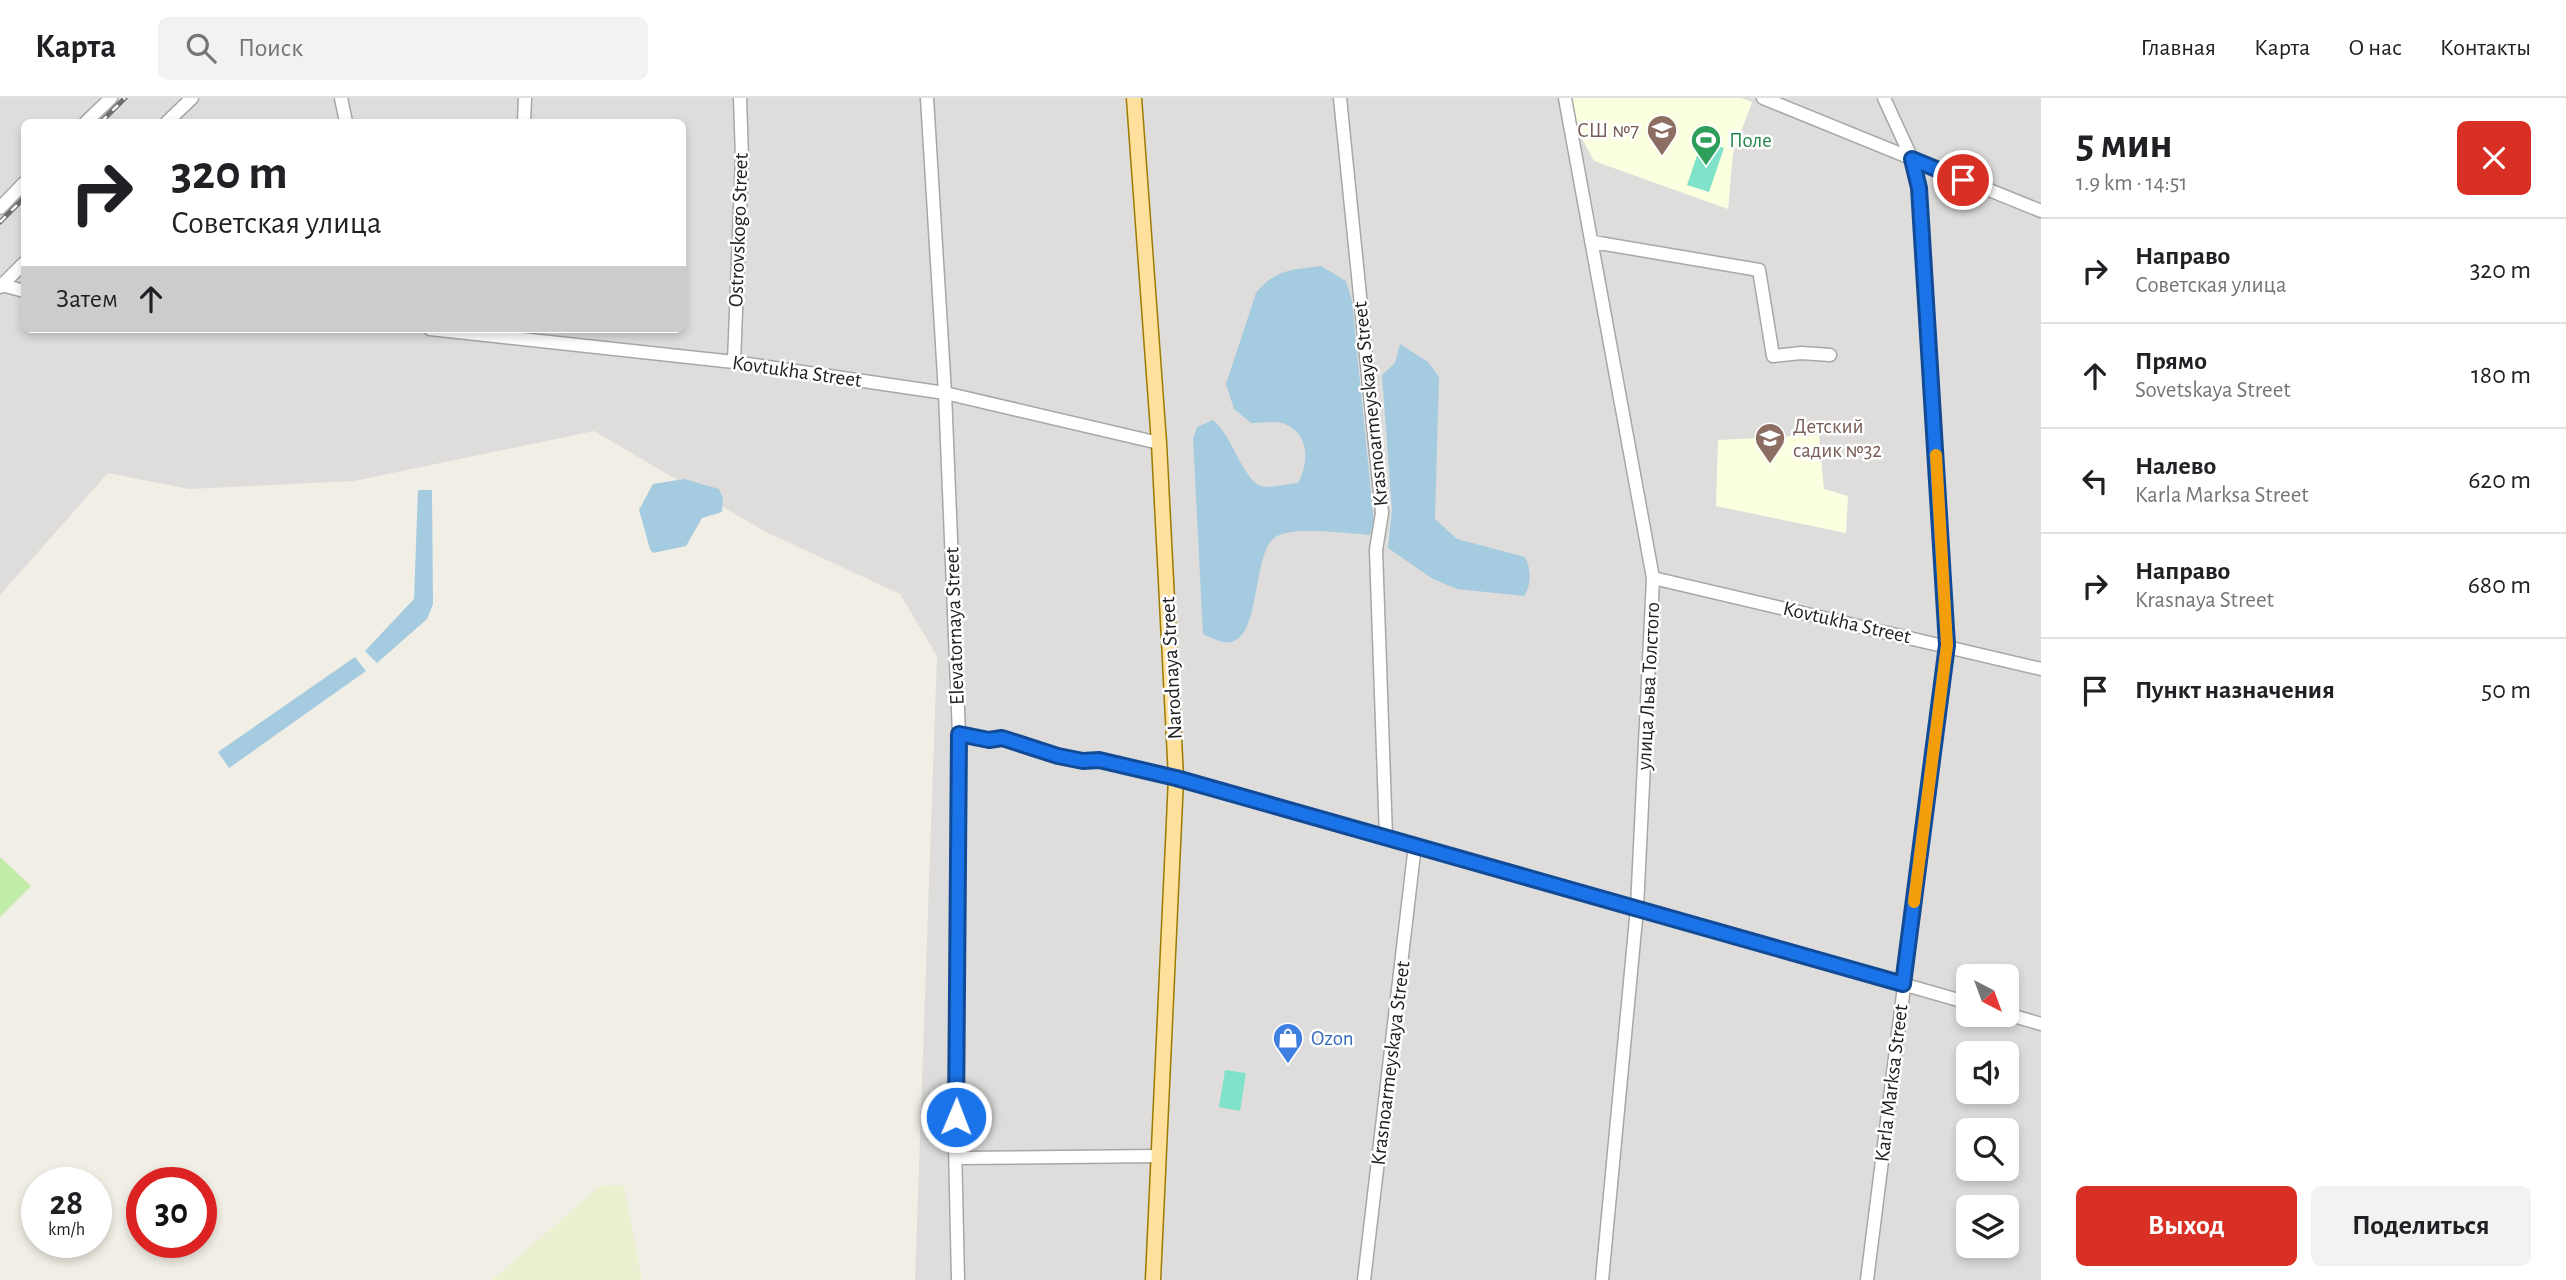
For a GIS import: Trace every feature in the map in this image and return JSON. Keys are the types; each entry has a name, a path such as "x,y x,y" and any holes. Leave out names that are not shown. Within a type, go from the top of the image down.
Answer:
{"main road":[{"name":"Narodnaya Street","path":"1134,98 1159,443 1176,778 1153,1280"}],"street":[{"path":"89,119 111,98"},
{"path":"170,119 192,98"},
{"path":"341,98 345,119"},
{"path":"524,119 525,98"},
{"name":"Ostrovskogo Street","path":"734,362 742,158 740,98"},
{"name":"Elevatornaya Street","path":"927,98 945,393 959,734 956,1158 958,1280"},
{"name":"Krasnoarmeyskaya Street","path":"1340,98 1382,513 1376,550 1386,837"},
{"name":"улица Льва Толстого","path":"1565,98 1653,578 1637,908 1602,1280"},
{"path":"1763,98 2041,211"},
{"name":"Karla Marksa Street","path":"1867,1280 1947,645 1919,188 1912,159 1884,98"},
{"path":"0,208 21,186"},
{"path":"1593,242 1759,270 1773,356 1801,353 1830,355"},
{"path":"1,286 21,266"},
{"path":"1,286 21,290"},
{"name":"Kovtukha Street","path":"514,334 945,393 1159,443"},
{"name":"Kovtukha Street","path":"1653,578 2041,669"},
{"path":"959,734 989,740 1002,738 1058,756 1083,761 1099,760 1176,778 1956,999"},
{"name":"Krasnoarmeyskaya Street","path":"1364,1280 1415,845"},
{"path":"2020,1018 2041,1024"},
{"path":"956,1158 1158,1156"}],"shaded area":[{"path":"0,98 2041,98 2041,1280 915,1280 937,656 900,594 764,531 594,431 354,481 189,489 108,473 0,595"},
{"name":"СШ №7","path":"1568,98 1741,98 1752,102 1733,153 1728,209 1594,161 1568,112"},
{"name":"Детский садик №32","path":"1819,435 1824,489 1848,496 1846,533 1716,506 1718,440"},
{"path":"624,1185 642,1280 492,1280 600,1186"}],"green space":[{"name":"Поле","path":"1702,141 1724,148 1709,192 1687,185"},
{"path":"0,857 31,886 0,917"},
{"path":"1225,1070 1246,1073 1240,1111 1219,1107"}],"water":[{"path":"1321,266 1346,281 1352,301 1374,523 1370,535 1305,531 1282,534 1274,538 1262,563 1244,632 1235,641 1223,642 1203,634 1193,439 1197,427 1213,420 1227,437 1251,478 1258,484 1269,487 1298,483 1305,458 1303,442 1299,435 1281,423 1251,423 1234,409 1226,384 1256,293 1277,275"},
{"path":"1400,344 1428,362 1439,377 1435,519 1457,539 1525,557 1530,576 1524,596 1457,589 1433,579 1388,548 1392,510 1382,375 1395,363"},
{"path":"684,479 719,489 723,499 722,512 702,518 686,546 653,553 639,510 653,484"},
{"path":"418,490 432,490 433,604 427,619 377,663 365,651 414,599"},
{"path":"355,657 366,671 229,768 218,752"}],"railway":[{"path":"104,119 125,98"},
{"path":"0,222 21,201"}],"slow traffic":[{"path":"1914,902 1947,645 1936,455"}],"place":[{"name":"СШ №7","path":"1662,157"},
{"name":"Поле","path":"1706,167"},
{"name":"Детский садик №32","path":"1770,465"},
{"name":"Ozon","path":"1288,1065"}],"route":[{"path":"956,1117 959,734 989,740 1002,738 1058,756 1083,761 1099,760 1176,778 1903,984 1947,645 1919,188 1912,159 1963,180"}]}
